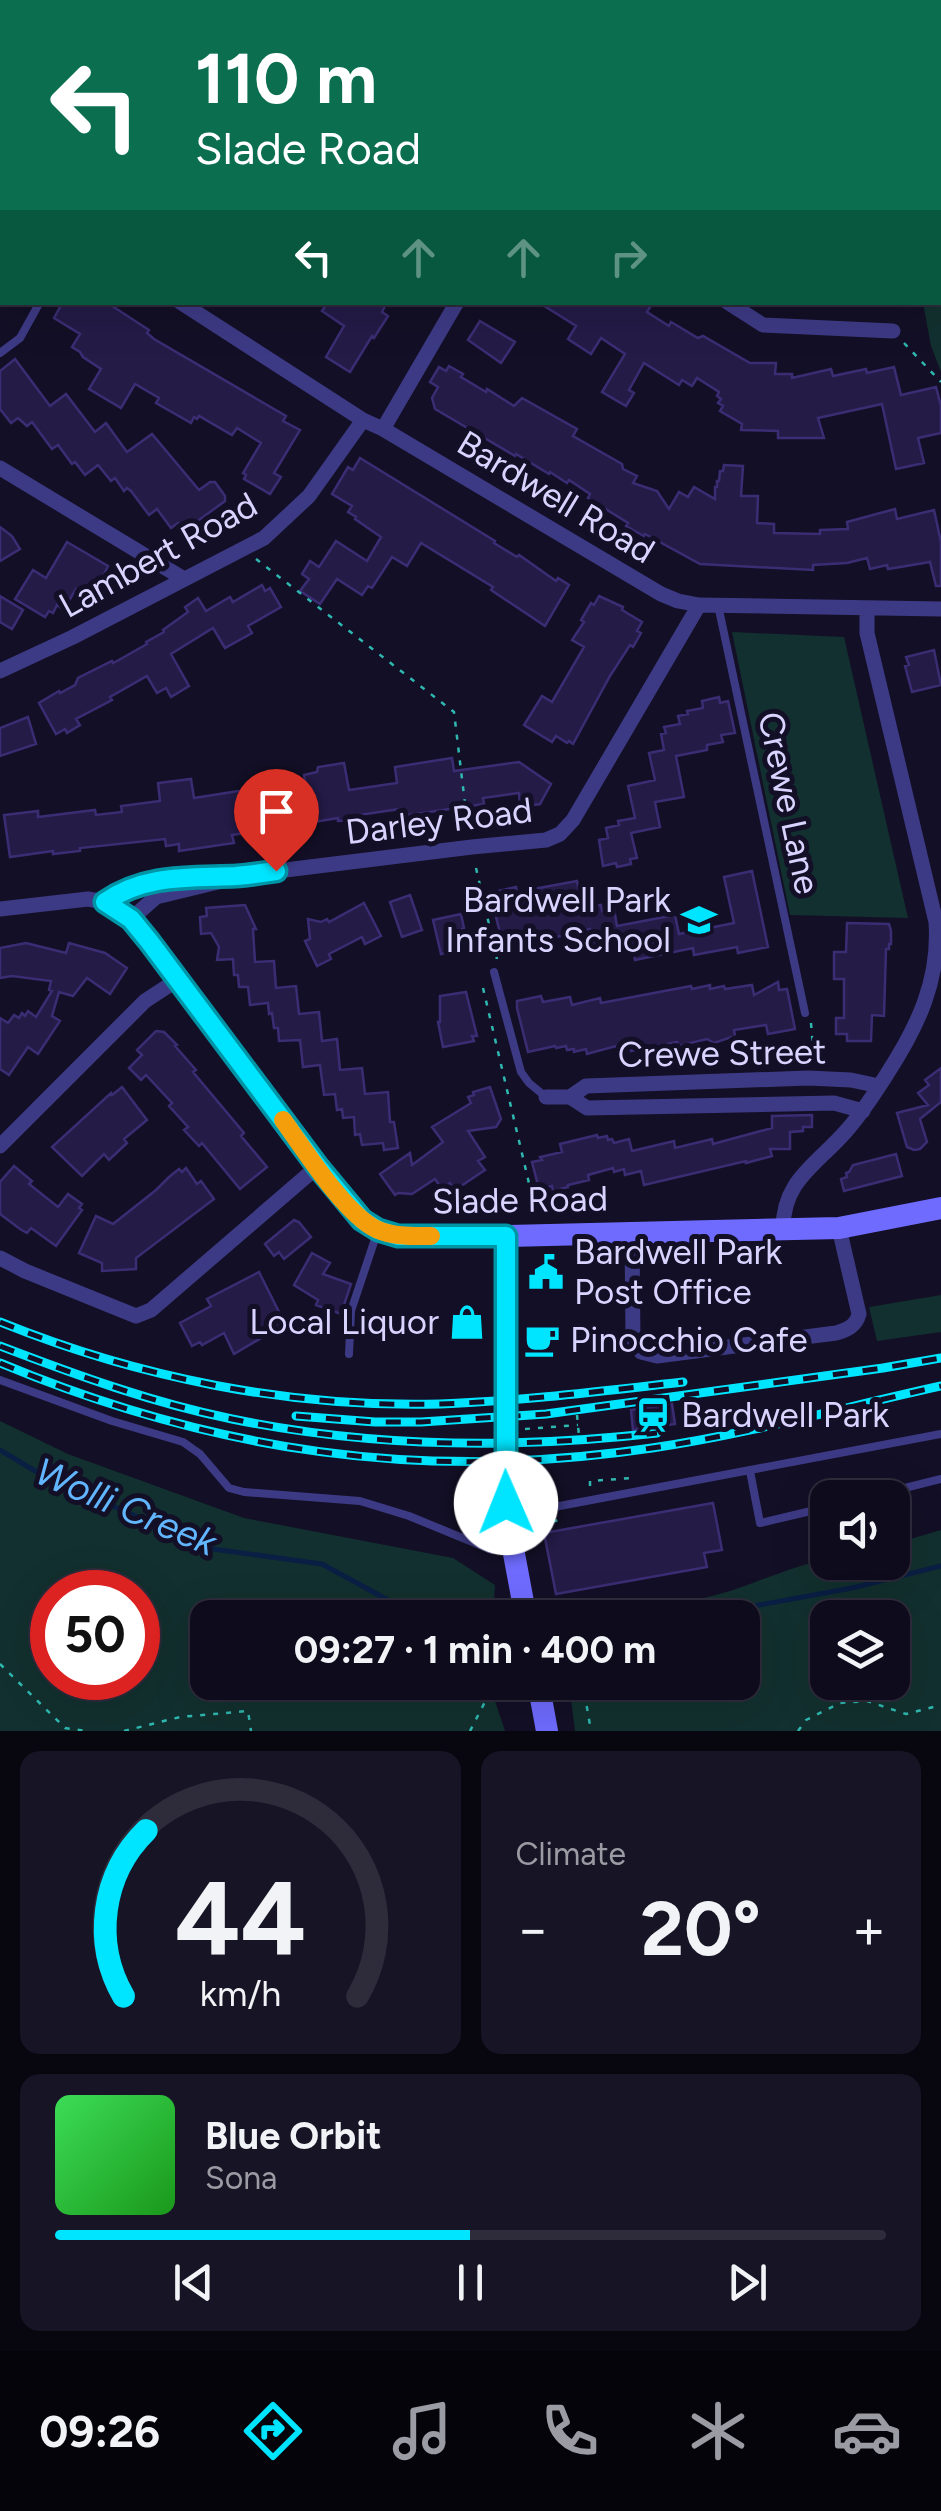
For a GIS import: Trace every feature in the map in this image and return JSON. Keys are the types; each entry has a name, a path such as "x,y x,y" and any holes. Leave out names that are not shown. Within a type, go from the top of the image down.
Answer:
{"main road":[{"name":"Slade Road","path":"506,1236 839,1228 941,1208"},
{"path":"506,1236 506,1490 516,1521 513,1547 523,1600"},
{"path":"541,1700 547,1731"}],"street":[{"name":"Bardwell Road","path":"185,305 363,420 678,601 718,606 941,610"},
{"path":"383,429 455,305"},
{"path":"732,305 763,325 893,331"},
{"name":"Lambert Road","path":"0,672 264,538 309,496 363,420"},
{"path":"0,468 184,580"},
{"name":"Darley Road","path":"0,908 88,898 105,902 122,890 150,882 517,844 560,834 573,820 699,605"},
{"path":"784,1231 784,1208 791,1190 863,1111 921,1015 939,946 867,633 868,609"},
{"name":"Darley Road","path":"131,919 156,897 237,876"},
{"path":"105,902 131,919 355,1214 378,1230"},
{"path":"0,1146 145,1002 177,980"},
{"name":"Crewe Street","path":"546,1097 570,1096 586,1086 808,1078 879,1086"},
{"name":"Crewe Street","path":"570,1096 588,1108 834,1103 863,1111"},
{"path":"0,1258 136,1316 151,1310 318,1167"},
{"path":"632,1233 633,1339 641,1352 657,1356 850,1328 859,1314 839,1228"},
{"name":"Slade Road","path":"378,1230 408,1236 506,1236"}],"lane":[{"path":"0,354 20,338 38,305"},
{"name":"Crewe Lane","path":"718,606 806,1012"},
{"name":"Crewe Street","path":"494,972 521,1072 546,1097"},
{"path":"349,1354 351,1312 378,1230"},
{"path":"0,1380 183,1442 200,1454 229,1488 360,1501 492,1550 513,1547"},
{"path":"516,1521 941,1434"},
{"path":"750,1471 760,1523 810,1510"},
{"path":"910,1487 941,1479"}],"path":[{"path":"893,331 941,382"},
{"path":"242,549 454,712 468,829"},
{"path":"806,1012 812,1024 814,1064"},
{"path":"577,1414 579,1436"},
{"path":"519,1429 578,1426"},
{"path":"590,1486 590,1481 644,1477"},
{"path":"516,1521 527,1534 561,1519"},
{"path":"0,1664 65,1730 86,1731"},
{"path":"470,1731 486,1700"},
{"path":"585,1700 591,1731"},
{"path":"798,1731 806,1720 840,1703 867,1701 906,1714 941,1705"},
{"path":"124,1731 180,1717 248,1710 252,1731"}],"green space":[{"path":"923,305 941,305 941,372 931,346"},
{"path":"732,632 844,637 908,918 790,915"},
{"path":"941,1295 941,1332 877,1341 869,1307"},
{"path":"0,1421 68,1454 244,1518 453,1558 495,1585 494,1600 190,1600 190,1700 495,1700 505,1731 0,1731"},
{"path":"941,1530 941,1731 575,1731 571,1700 760,1700 760,1600 698,1600 810,1564 810,1580 910,1580 910,1539"}],"building":[{"path":"61,305 111,305 149,330 147,333 154,339 286,416 283,421 300,430 274,473 281,477 270,494 244,479 243,473 261,443 237,428 232,435 199,416 191,423 156,403 159,398 135,384 121,408 89,389 101,369 72,347 80,334 54,318"},
{"path":"326,305 386,305 382,312 388,316 350,372 326,357 344,326 322,311"},
{"path":"543,305 651,305 647,312 669,326 671,322 698,338 703,336 750,363 776,363 775,374 792,374 792,378 831,369 833,376 894,367 901,395 936,387 941,433 918,438 924,463 896,469 882,404 818,418 824,438 778,438 778,431 741,430 742,424 720,411 723,406 718,403 719,392 697,378 692,386 682,380 679,385 644,363 629,390 634,393 626,406 602,392 625,354 601,338 591,354 568,339 576,326"},
{"path":"480,321 515,342 501,363 468,340"},
{"path":"15,359 50,406 66,394 95,432 106,423 127,452 152,434 199,490 215,482 225,501 184,531 178,523 171,528 157,509 149,515 131,491 124,491 115,478 111,481 98,465 85,475 58,445 52,449 32,422 27,426 18,418 11,423 0,409 0,371"},
{"path":"449,366 463,374 461,377 514,406 522,398 577,429 573,436 622,464 623,469 637,476 633,483 657,491 669,509 679,492 688,497 694,487 715,499 715,487 724,465 743,466 741,496 758,496 757,523 774,524 774,533 820,534 820,530 848,529 847,522 895,509 897,519 934,510 941,542 941,586 936,586 930,562 870,569 867,558 813,565 813,570 700,564 626,526 628,523 588,498 590,494 569,480 567,483 515,456 435,409 432,398 438,387 430,382 439,367 446,371"},
{"path":"360,458 556,581 558,578 569,585 545,626 491,590 493,587 421,543 407,566 392,557 372,588 368,586 362,595 337,579 320,604 300,591 309,579 302,574 310,561 319,567 336,541 367,561 381,537 348,512 352,506 332,494 348,467 353,470"},
{"path":"0,527 20,549 0,561"},
{"path":"67,542 108,566 97,589 89,596 76,589 67,604 64,602 61,608 57,605 45,617 15,599 33,570 46,578"},
{"path":"262,585 265,591 270,588 281,607 248,626 252,633 225,648 213,628 171,654 189,686 171,697 166,688 157,693 147,676 76,719 80,725 56,734 39,703 75,685 78,678 147,644 188,612 185,607 198,598 206,611 230,597 233,602"},
{"path":"0,596 23,610 12,629 0,622"},
{"path":"599,596 623,607 642,622 637,631 641,633 610,676 573,744 556,736 552,742 524,725 542,696 552,702 584,647 572,640 591,603 594,605"},
{"path":"934,650 941,685 912,692 906,657"},
{"path":"719,697 720,703 728,701 735,733 721,735 723,742 707,745 707,750 676,756 684,797 655,802 660,827 631,833 637,858 630,859 631,864 603,866 599,840 608,838 606,828 635,818 628,786 655,780 649,753 664,750 664,727 680,724 678,716 703,708 702,701"},
{"path":"28,717 36,744 0,756 0,728"},
{"path":"452,758 454,771 519,762 551,784 540,804 520,807 519,793 483,798 484,804 471,806 401,816 400,809 352,816 353,820 338,818 308,823 309,826 232,835 234,843 179,851 179,844 166,846 165,839 10,857 4,815 38,811 38,817 95,810 96,815 122,812 121,806 160,801 158,783 191,779 194,798 271,786 271,793 306,788 304,775 317,772 318,767 344,763 349,790 397,783 395,767"},
{"path":"752,871 768,947 738,953 737,947 694,955 693,948 635,960 633,948 595,955 590,929 503,945 490,893 577,881 582,908 601,905 602,911 614,909 617,926 675,915 679,934 734,923 724,877"},
{"path":"410,895 422,930 402,937 390,902"},
{"path":"364,903 381,936 365,944 362,937 329,954 331,959 317,966 305,941 310,939 308,919 329,922"},
{"path":"245,905 256,929 255,962 274,961 276,988 296,986 299,1014 319,1012 322,1041 337,1039 340,1070 362,1068 365,1094 388,1092 390,1122 394,1122 398,1148 384,1150 383,1143 362,1145 360,1134 355,1135 354,1117 343,1118 342,1109 337,1110 335,1094 324,1095 320,1065 303,1067 300,1040 279,1041 268,1003 250,1005 248,987 239,987 238,975 234,975 233,959 217,960 219,947 211,933 201,934 200,917 207,916 206,908"},
{"path":"461,914 464,950 441,954 433,920"},
{"path":"847,923 889,924 891,931 891,944 886,949 884,1016 872,1015 871,1041 847,1041 847,1034 836,1034 836,1018 844,1018 844,979 834,979 834,952 846,952"},
{"path":"26,943 66,953 69,943 105,953 127,968 110,994 87,978 73,996 59,992 52,1016 60,1021 38,1054 28,1047 9,1075 0,1069 0,1018 8,1023 14,1015 19,1018 28,1011 36,1017 52,991 51,981 0,978 0,948"},
{"path":"778,982 779,990 787,989 795,1029 768,1034 766,1025 734,1030 735,1036 714,1043 707,1039 631,1051 617,1051 616,1046 587,1054 586,1049 574,1052 566,1046 528,1052 517,1008 517,1001 541,996 543,1002 570,997 572,1005 691,986 725,989 752,985 754,995"},
{"path":"466,992 477,1036 472,1036 474,1041 443,1047 438,1022 440,996"},
{"path":"156,1031 164,1032 177,1045 196,1070 193,1072 267,1167 240,1189 202,1143 199,1146 184,1130 188,1127 169,1106 172,1103 146,1075 141,1080 129,1068 142,1055 137,1050"},
{"path":"941,1068 941,1102 920,1119 927,1142 914,1150 907,1147 897,1113 928,1105 918,1093 929,1085 925,1080"},
{"path":"122,1087 147,1120 124,1139 127,1143 109,1160 104,1154 82,1176 52,1147"},
{"path":"490,1087 501,1119 496,1127 468,1131 485,1157 478,1161 485,1170 455,1190 450,1183 442,1189 435,1179 412,1194 395,1195 380,1174 410,1153 412,1165 443,1142 432,1127 471,1103 468,1097 473,1092"},
{"path":"812,1115 812,1127 790,1132 790,1149 770,1149 772,1156 644,1185 641,1171 625,1175 624,1169 614,1172 613,1168 588,1175 589,1180 568,1187 539,1189 532,1162 562,1152 560,1144 597,1135 607,1136 614,1143 629,1139 632,1151 674,1141 675,1148 712,1139 713,1144 772,1128 772,1116"},
{"path":"896,1154 902,1176 844,1191 841,1179 847,1177 853,1165"},
{"path":"14,1166 58,1207 68,1194 82,1204 82,1210 56,1246 31,1228 27,1233 0,1214 0,1182"},
{"path":"186,1168 214,1199 136,1258 136,1269 102,1271 102,1263 79,1253 96,1216 113,1224 179,1169 182,1172"},
{"path":"294,1220 311,1237 284,1259 279,1252 274,1256 265,1244"},
{"path":"312,1253 330,1263 323,1274 351,1284 341,1314 316,1305 318,1300 294,1285"},
{"path":"259,1272 285,1324 234,1354 224,1333 192,1346 180,1323 211,1306 207,1299"},
{"name":"Bardwell Park","path":"672,1404 675,1424 633,1430 631,1410"},
{"path":"713,1503 722,1550 704,1553 707,1567 556,1594 544,1533"}],"waterway":[{"name":"Wolli Creek","path":"0,1450 47,1478 213,1549 322,1564 388,1600"},
{"name":"Wolli Creek","path":"760,1605 941,1566"}],"railway":[{"path":"0,1322 161,1374 216,1386 328,1401 470,1403 683,1382"},
{"path":"0,1346 173,1405 285,1429 444,1443 551,1442 657,1433"},
{"path":"296,1416 421,1422 546,1414 941,1358"},
{"path":"0,1363 160,1419 320,1452 401,1460 567,1458 652,1448 761,1428 941,1386"}],"slow traffic":[{"path":"283,1120 362,1220 388,1234 431,1236"}],"place":[{"name":"Bardwell Park Infants School","path":"699,920"},
{"name":"Bardwell Park Post Office","path":"546,1272"},
{"name":"Local Liquor","path":"467,1322"},
{"name":"Pinocchio Cafe","path":"542,1340"},
{"name":"Bardwell Park","path":"653,1415"}],"route":[{"path":"276,871 161,880 122,890 105,902 131,919 149,941 362,1220 398,1236 506,1236 506,1503"}]}
